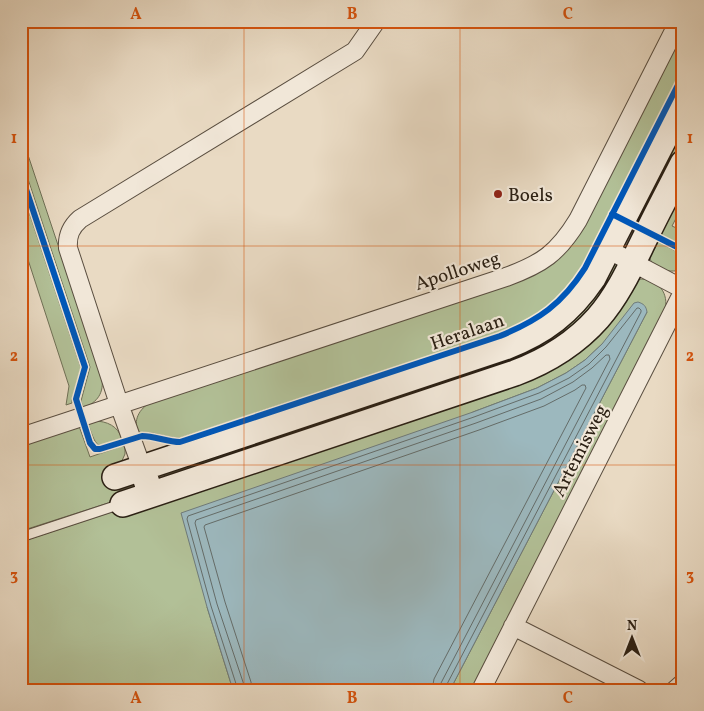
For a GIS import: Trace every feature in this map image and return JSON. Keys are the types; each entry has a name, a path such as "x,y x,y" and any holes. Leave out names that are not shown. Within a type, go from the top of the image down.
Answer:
{"street":[{"path":"152,494 119,404 68,248 68,235 74,224 80,219 355,51 376,21"},
{"name":"Apolloweg","path":"21,437 526,270 547,258 564,240 578,220 679,21"},
{"name":"Heralaan","path":"115,477 520,342 548,326 573,305 594,278 683,102"},
{"path":"123,504 515,373 557,353 570,344 598,318 620,287 683,163"},
{"name":"Artemisweg","path":"481,690 683,291 608,250"},
{"path":"514,626 639,690"},
{"path":"675,690 683,683"}],"lane":[{"path":"21,537 123,504"}],"green space":[{"path":"683,30 683,67 582,266 565,289 546,307 524,321 499,333 180,438 143,432 138,433 136,424 138,415 151,402 540,271"},
{"path":"683,114 683,154 646,227 629,219"},
{"path":"21,134 102,377 102,388 99,396 93,403 83,408 81,401 90,367 21,158"},
{"path":"683,175 683,205 672,226 683,231 683,246 654,232"},
{"path":"21,188 81,368 72,403 66,405 69,386 21,238"},
{"path":"651,238 683,255 683,269 668,271 654,264 649,253"},
{"path":"609,262 618,262 622,270 557,347 165,477 161,467 507,352"},
{"path":"641,279 658,285 664,293 665,311 473,690 450,690 647,312 602,344 585,360 566,373 537,388 473,412 207,607 233,690 21,690 21,542 516,378 634,281"},
{"path":"94,421 111,425 118,431 122,439 99,445 96,443 88,424"},
{"path":"79,426 90,457 122,446 125,447 125,454 120,465 124,478 137,484 133,495 21,531 21,445"}],"water":[{"path":"638,302 646,308 647,312 450,690 233,690 207,607 181,513 537,388 566,373 585,360 602,344 634,303"}],"cycle path":[{"path":"21,174 85,367 76,399 90,443 95,449 100,449 142,436 180,442 500,336 526,324 548,310 568,292 585,268 683,75"},
{"path":"612,214 683,250"}],"place":[{"name":"Boels","path":"498,194"}]}
